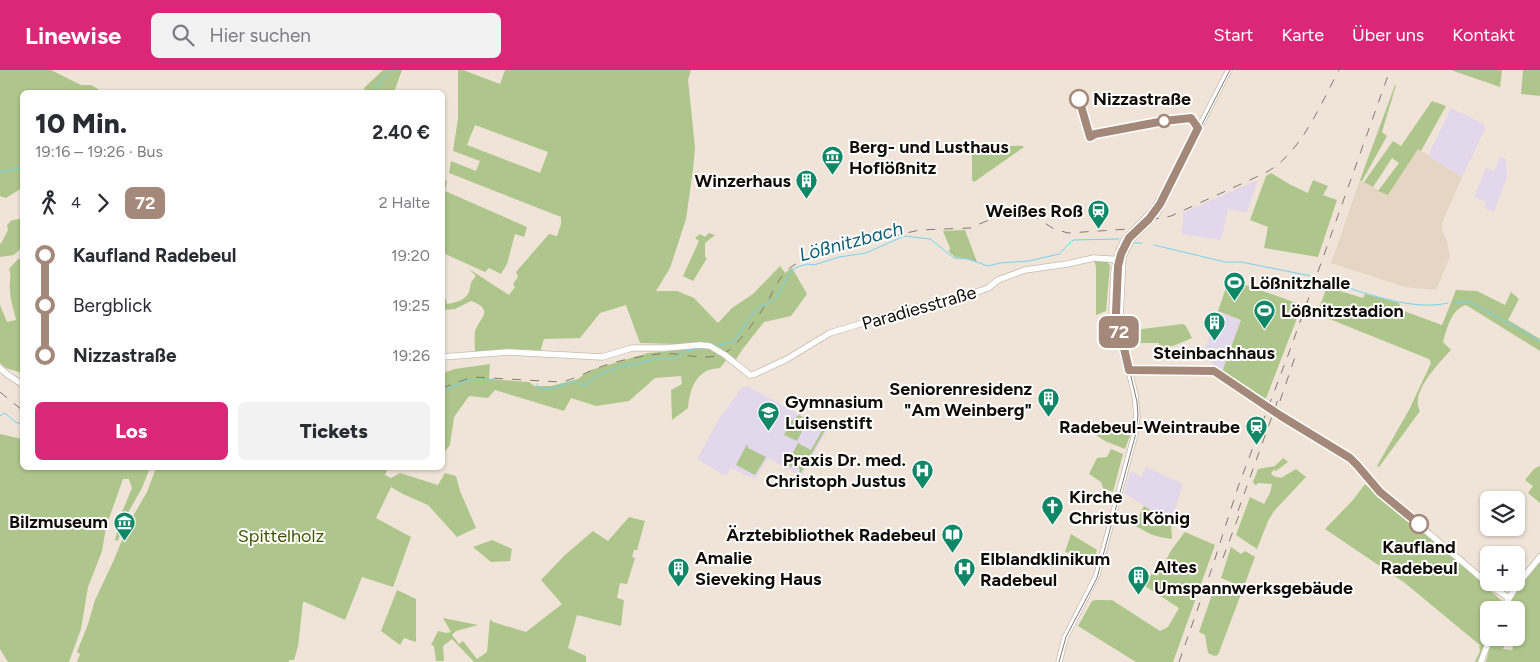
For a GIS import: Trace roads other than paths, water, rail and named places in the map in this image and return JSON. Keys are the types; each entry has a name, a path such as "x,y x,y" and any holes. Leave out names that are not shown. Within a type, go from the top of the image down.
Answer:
{"street":[{"path":"1129,368 1112,313 1116,260 1124,240 1153,210 1176,172 1229,70"},
{"path":"1059,662 1066,638 1097,575 1135,434 1137,409 1120,319 1123,260 1126,248 1132,239 1152,220 1160,209 1176,172"},
{"name":"Paradiesstraße","path":"445,357 508,352 602,357 640,347 665,348 700,345 708,346 720,352 750,374 755,374 771,367 830,333 980,291 988,288 998,280 1025,270 1094,258 1123,260"},
{"path":"0,368 20,383"},
{"path":"1129,368 1214,371 1281,416 1350,458 1386,497 1492,587 1509,598"},
{"path":"1507,601 1523,576 1540,557"},
{"path":"1482,662 1487,646"}],"waterway":[{"path":"375,90 391,70"},
{"path":"0,172 20,168"},
{"name":"Lößnitzbach","path":"716,346 733,342 756,309 775,299 795,268 807,264 814,265 839,257 866,253 904,236 930,239 954,258 968,259 988,266 1000,263 1029,261 1059,254 1073,240 1119,239"},
{"name":"Lößnitzbach","path":"1133,243 1142,243"},
{"name":"Lößnitzbach","path":"1154,245 1225,262 1241,262 1311,276"},
{"name":"Lößnitzbach","path":"1324,280 1402,303 1418,305 1448,303"},
{"name":"Lößnitzbach","path":"1454,302 1470,302 1540,341"},
{"name":"Lößnitzbach","path":"537,384 539,388 550,389 573,382 585,385 598,375 624,365 655,359 676,359 685,351 705,348"},
{"name":"Lößnitzbach","path":"445,391 468,380 494,379"},
{"name":"Lößnitzbach","path":"0,416 4,413 20,424"}],"tram line":[{"path":"1059,662 1066,637 1097,578 1136,433 1137,402 1117,317 1120,260 1123,248 1160,206 1230,70"}],"railway":[{"path":"445,387 472,377 561,382 623,360 659,354 713,357 734,346 756,319 782,276 791,267 803,261 906,233 920,230 970,228 1015,211 1031,214 1054,229 1068,233 1129,229 1155,219 1171,216 1263,174 1276,166 1288,155 1308,128 1339,70"},
{"path":"1179,662 1238,487 1290,350 1390,70"},
{"path":"1280,401 1296,354"},
{"path":"0,392 20,408"},
{"path":"1238,511 1280,394"},
{"path":"1223,558 1242,507"}],"place":[{"name":"Nizzastraße","path":"1079,99"},
{"name":"Berg- und Lusthaus Hoflößnitz","path":"833,176"},
{"name":"Winzerhaus","path":"807,200"},
{"name":"Weißes Roß","path":"1099,230"},
{"name":"Lößnitzhalle","path":"1234,302"},
{"name":"Lößnitzstadion","path":"1265,330"},
{"name":"Steinbachhaus","path":"1214,342"},
{"name":"Seniorenresidenz \"Am Weinberg\"","path":"1048,418"},
{"name":"Gymnasium Luisenstift","path":"769,431"},
{"name":"Radebeul-Weintraube","path":"1256,446"},
{"name":"Praxis Dr. med. Christoph Justus","path":"922,489"},
{"name":"Kaufland Radebeul","path":"1419,524"},
{"name":"Kirche Christus König","path":"1053,526"},
{"name":"Bilzmuseum","path":"124,541"},
{"name":"Ärztebibliothek Radebeul","path":"952,554"},
{"name":"Amalie Sieveking Haus","path":"679,587"},
{"name":"Elblandklinikum Radebeul","path":"964,588"},
{"name":"Altes Umspannwerksgebäude","path":"1138,596"}],"park label":[{"name":"Spittelholz","path":"281,536"}]}
